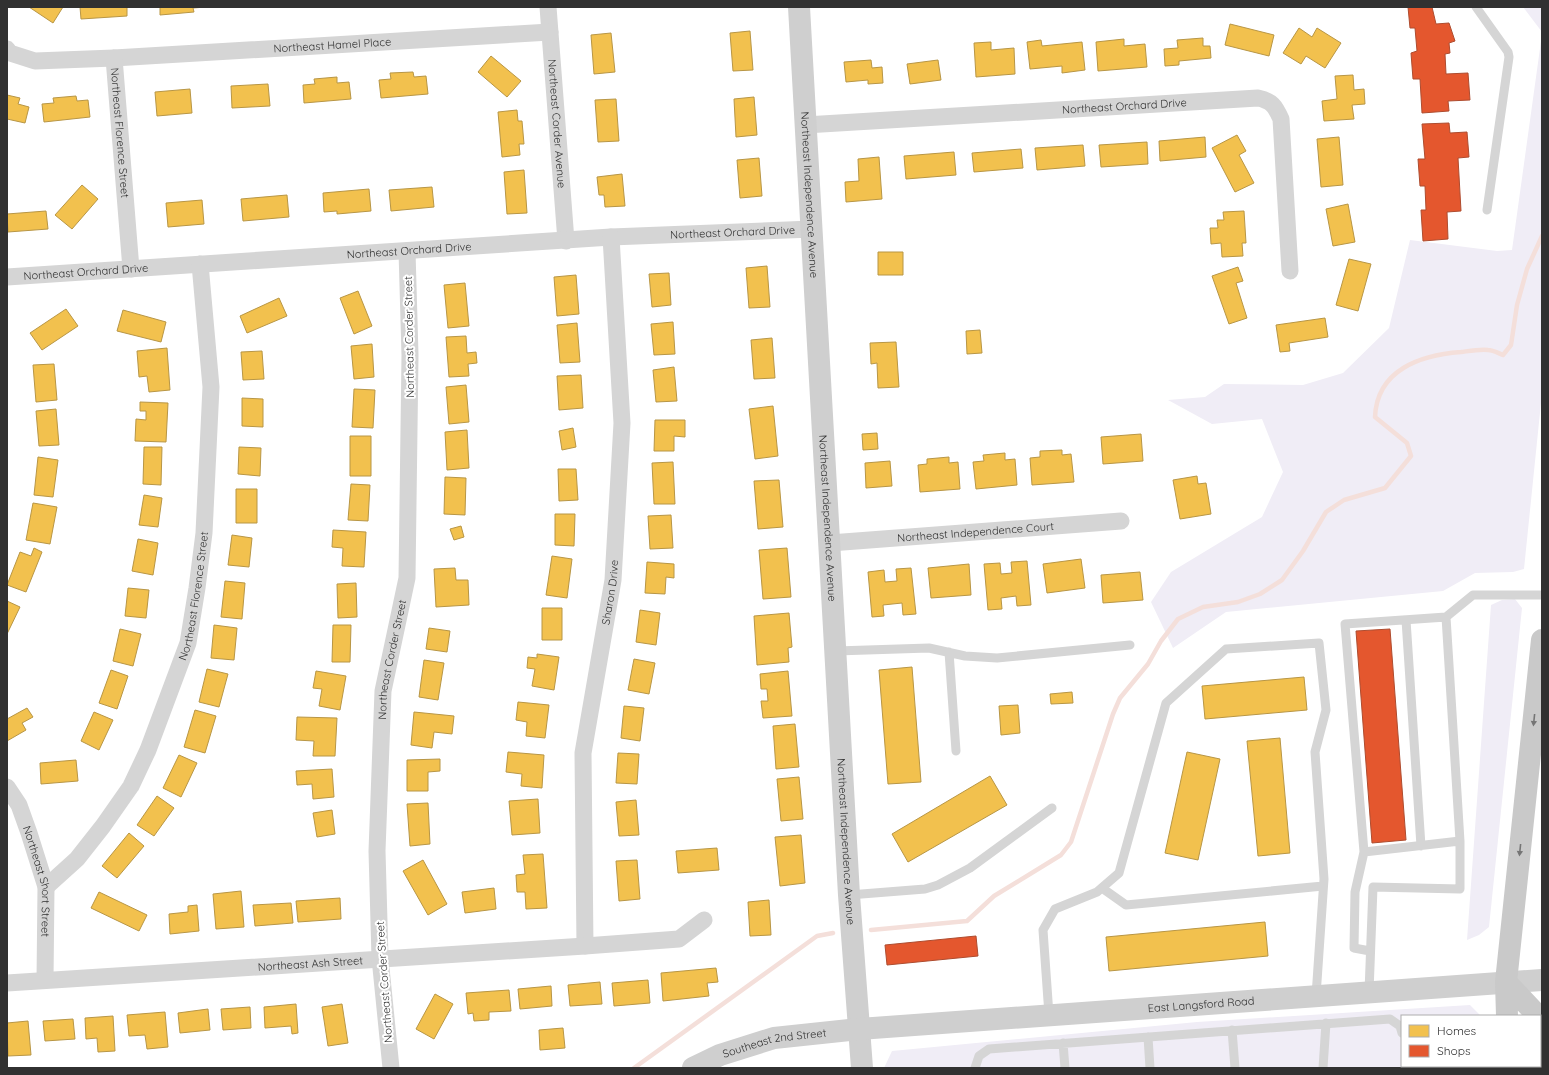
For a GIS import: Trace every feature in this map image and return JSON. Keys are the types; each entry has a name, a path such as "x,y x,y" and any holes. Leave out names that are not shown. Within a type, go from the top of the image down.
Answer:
{"main road":[{"path":"1507,1015 1506,982 1542,640"},
{"path":"1506,982 1537,1015"}],"street":[{"name":"Northeast Corder Avenue","path":"548,7 566,241"},
{"name":"Northeast Independence Avenue","path":"799,7 850,895 862,1068"},
{"name":"Northeast Hamel Place","path":"114,58 550,32"},
{"name":"Northeast Florence Street","path":"7,49 10,53 35,61 114,58 131,268"},
{"name":"Northeast Orchard Drive","path":"805,125 1258,98 1269,101 1276,108 1281,119 1290,271"},
{"name":"Northeast Orchard Drive","path":"7,277 612,237 812,229"},
{"name":"Sharon Drive","path":"585,946 583,753 613,580 622,424 612,237"},
{"name":"Northeast Corder Street","path":"391,1068 380,958 377,851 383,691 407,578 410,355 407,251"},
{"name":"Northeast Florence Street","path":"46,887 77,859 103,826 131,786 148,750 188,643 204,533 211,387 200,264"},
{"name":"Northeast Independence Court","path":"830,543 1121,521"},
{"name":"Northeast Short Street","path":"7,787 19,805 46,887 45,980"},
{"name":"Northeast Ash Street","path":"7,983 679,939 704,920"},
{"name":"East Langsford Road","path":"859,1029 1542,980"},
{"name":"Southeast 2nd Street","path":"693,1068 720,1055 774,1038 859,1029"}],"lane":[{"path":"1476,7 1508,52 1509,56 1487,210"},
{"path":"1370,951 1354,948 1355,892 1364,852 1345,624 1446,617 1473,595 1542,595"},
{"path":"1369,992 1373,887 1460,889 1460,841 1446,617"},
{"path":"1406,620 1421,846"},
{"path":"1049,1015 1043,930 1055,909 1097,892 1118,873 1166,703 1226,649 1319,643 1326,710 1315,752 1323,886 1316,996"},
{"path":"836,651 929,648 966,656 997,658 1130,645"},
{"path":"949,652 956,751"},
{"path":"850,895 925,889 938,885 970,868 1052,808"},
{"path":"1364,852 1460,841"},
{"path":"1102,888 1126,905 1323,886"},
{"path":"975,1068 979,1056 989,1049 1390,1019 1400,1026 1401,1030"},
{"path":"1323,1068 1326,1023"},
{"path":"1232,1030 1235,1068"},
{"path":"1148,1037 1150,1068"},
{"path":"1063,1043 1065,1068"}],"shaded area":[{"path":"1523,7 1542,7 1542,32"},
{"path":"1542,34 1542,393 1524,569 1513,572 1475,573 1443,591 1226,612 1173,648 1151,602 1171,572 1262,517 1283,472 1262,419 1212,424 1168,400 1205,397 1224,384 1303,385 1343,373 1389,328 1410,240 1497,251 1512,250"},
{"path":"1515,599 1522,608 1489,927 1479,935 1467,940 1491,605 1502,600"},
{"path":"1470,1005 1480,1015 1401,1015 1401,1067 1486,1068 884,1068 892,1051 1197,1022"}],"building: Homes":[{"path":"29,7 63,7 53,23"},
{"path":"80,7 127,7 127,16 81,19"},
{"path":"160,7 206,7 193,8 194,12 160,15"},
{"path":"1230,24 1274,35 1269,56 1225,45"},
{"path":"1299,28 1312,37 1317,28 1341,43 1325,68 1306,56 1301,64 1283,53"},
{"path":"750,31 753,70 733,71 730,33"},
{"path":"611,33 615,72 594,74 591,35"},
{"path":"1203,38 1203,46 1210,46 1211,58 1179,61 1179,65 1165,66 1164,49 1178,48 1177,40"},
{"path":"1124,39 1124,46 1145,44 1147,67 1098,71 1096,42"},
{"path":"1041,40 1042,46 1082,42 1085,70 1062,73 1062,66 1030,69 1027,42"},
{"path":"991,42 991,50 1014,48 1015,74 976,77 974,43"},
{"path":"491,56 521,81 507,97 478,72"},
{"path":"871,60 872,68 882,67 883,83 868,84 868,80 846,82 844,62"},
{"path":"938,60 941,80 910,84 907,64"},
{"path":"413,72 414,77 426,76 428,94 381,98 379,80 391,79 390,73"},
{"path":"1353,75 1354,90 1364,89 1365,104 1352,105 1354,119 1324,121 1322,101 1337,99 1335,76"},
{"path":"337,77 337,83 349,82 351,99 304,103 303,85 315,84 314,79"},
{"path":"268,84 270,106 232,108 231,86"},
{"path":"190,89 192,113 157,116 155,92"},
{"path":"7,95 20,98 18,104 29,107 25,123 7,119"},
{"path":"76,96 77,101 88,100 90,117 44,122 42,104 54,103 53,98"},
{"path":"754,97 757,135 736,137 734,99"},
{"path":"616,99 619,141 598,142 595,100"},
{"path":"517,110 518,121 522,121 524,144 519,144 520,155 502,157 498,112"},
{"path":"1237,135 1246,151 1239,155 1254,183 1235,192 1212,148"},
{"path":"1205,137 1206,157 1160,161 1159,141"},
{"path":"1339,137 1343,185 1321,187 1317,139"},
{"path":"1147,142 1148,164 1101,167 1099,145"},
{"path":"1083,145 1085,166 1037,170 1035,148"},
{"path":"1021,149 1023,168 974,172 972,153"},
{"path":"954,152 956,175 906,179 904,156"},
{"path":"879,157 882,199 846,202 845,182 859,181 858,159"},
{"path":"759,158 762,196 740,198 737,160"},
{"path":"524,170 527,213 507,214 504,172"},
{"path":"622,174 625,206 605,207 604,195 599,195 597,177"},
{"path":"82,185 98,199 72,229 55,215"},
{"path":"432,187 434,207 391,211 389,190"},
{"path":"369,189 371,211 337,214 337,211 324,212 323,193"},
{"path":"287,195 289,217 243,221 241,199"},
{"path":"202,200 204,224 168,227 166,203"},
{"path":"1348,204 1355,242 1333,246 1326,209"},
{"path":"46,211 48,229 8,232 7,214"},
{"path":"1244,211 1246,243 1242,243 1243,256 1222,257 1221,243 1211,244 1210,228 1218,228 1217,220 1224,220 1223,212"},
{"path":"878,252 903,252 903,275 878,275"},
{"path":"1349,259 1371,264 1358,311 1336,305"},
{"path":"767,266 770,307 749,308 746,268"},
{"path":"1238,267 1243,281 1236,283 1247,318 1229,324 1212,276"},
{"path":"669,273 671,305 652,307 649,274"},
{"path":"576,275 579,314 557,316 554,277"},
{"path":"465,283 469,326 448,328 444,285"},
{"path":"358,291 372,326 354,334 340,298"},
{"path":"279,298 287,316 247,333 240,316"},
{"path":"66,309 78,326 42,350 30,333"},
{"path":"123,310 166,322 161,342 117,331"},
{"path":"1325,318 1328,337 1289,343 1290,351 1280,352 1276,325"},
{"path":"673,322 675,354 654,355 651,324"},
{"path":"577,323 580,362 560,363 557,325"},
{"path":"980,330 982,353 967,354 966,331"},
{"path":"466,336 467,353 476,352 477,363 468,364 469,376 449,377 446,337"},
{"path":"772,338 775,378 754,379 751,340"},
{"path":"896,342 899,387 878,388 877,363 871,364 870,343"},
{"path":"372,344 374,377 354,379 351,346"},
{"path":"167,348 170,390 149,392 147,376 139,377 137,351"},
{"path":"262,351 264,379 243,380 241,352"},
{"path":"54,364 57,400 36,402 33,365"},
{"path":"674,367 677,401 656,402 653,370"},
{"path":"581,375 583,408 559,410 557,376"},
{"path":"466,385 469,422 449,424 446,387"},
{"path":"354,389 375,390 373,428 352,427"},
{"path":"242,398 263,399 263,427 242,426"},
{"path":"140,402 168,403 166,442 135,441 136,419 146,420 146,411 140,411"},
{"path":"773,406 778,456 755,459 749,409"},
{"path":"56,409 59,445 39,446 36,411"},
{"path":"655,420 685,420 685,437 674,436 674,451 654,451"},
{"path":"573,428 576,447 562,450 559,431"},
{"path":"467,430 469,468 447,470 445,432"},
{"path":"877,433 878,449 863,450 862,434"},
{"path":"1141,434 1143,461 1103,464 1101,437"},
{"path":"350,436 371,436 371,476 350,476"},
{"path":"144,447 162,447 161,485 143,484"},
{"path":"239,447 261,448 260,476 238,474"},
{"path":"1062,450 1062,455 1071,454 1074,482 1032,485 1030,458 1040,457 1040,451"},
{"path":"1005,453 1005,460 1015,459 1017,485 976,489 973,462 984,461 983,455"},
{"path":"38,457 58,460 53,497 34,495"},
{"path":"949,457 949,463 958,462 960,489 920,492 918,465 927,464 927,459"},
{"path":"890,461 892,486 866,488 865,463"},
{"path":"673,462 675,504 654,504 652,463"},
{"path":"558,469 576,469 578,500 559,501"},
{"path":"1197,476 1198,484 1206,483 1211,514 1180,519 1173,480"},
{"path":"445,477 466,478 465,515 444,514"},
{"path":"779,480 783,527 758,529 754,481"},
{"path":"351,484 370,485 368,521 348,520"},
{"path":"236,489 257,489 257,523 236,523"},
{"path":"144,495 162,498 158,527 139,525"},
{"path":"33,503 57,507 50,544 26,540"},
{"path":"555,514 575,514 574,546 555,545"},
{"path":"671,515 673,548 650,549 648,516"},
{"path":"461,526 464,537 454,540 450,529"},
{"path":"333,530 366,532 364,567 342,566 343,548 332,547"},
{"path":"232,535 252,538 249,567 228,565"},
{"path":"138,539 158,543 153,575 132,571"},
{"path":"34,548 42,552 26,592 7,585 20,552 31,556"},
{"path":"787,548 791,597 763,599 759,550"},
{"path":"552,556 572,559 567,598 546,595"},
{"path":"1081,559 1085,588 1047,593 1043,564"},
{"path":"1027,561 1031,605 1017,606 1016,596 1001,598 1002,609 988,610 984,564 1000,563 1001,574 1012,573 1011,562"},
{"path":"647,562 674,564 674,578 666,577 665,594 645,593"},
{"path":"969,564 971,595 931,598 928,568"},
{"path":"455,568 456,580 468,580 469,605 436,607 434,569"},
{"path":"911,568 916,614 903,615 902,603 883,605 884,616 872,617 868,572 884,570 885,582 897,581 896,569"},
{"path":"1140,572 1143,600 1103,603 1101,575"},
{"path":"225,581 245,583 242,619 221,617"},
{"path":"356,583 357,617 338,618 337,584"},
{"path":"128,588 149,590 146,618 125,616"},
{"path":"7,601 20,607 7,634"},
{"path":"542,608 562,608 562,640 542,640"},
{"path":"640,610 660,613 656,645 636,642"},
{"path":"789,613 792,647 788,648 789,662 757,665 754,616"},
{"path":"214,625 237,628 234,660 211,658"},
{"path":"333,625 351,625 350,662 332,662"},
{"path":"429,628 450,631 447,652 426,649"},
{"path":"120,629 141,634 133,666 113,661"},
{"path":"537,654 559,657 554,690 532,686 535,669 527,668 528,657 537,658"},
{"path":"634,659 655,663 649,694 628,690"},
{"path":"424,660 444,663 438,700 419,697"},
{"path":"912,667 921,782 888,784 879,670"},
{"path":"207,669 228,674 219,707 199,702"},
{"path":"111,670 128,676 117,709 99,703"},
{"path":"316,671 346,676 340,710 319,706 322,689 313,688"},
{"path":"788,671 792,716 763,718 761,701 768,701 767,689 761,689 760,674"},
{"path":"1304,677 1307,710 1205,719 1202,686"},
{"path":"1072,692 1073,703 1051,704 1050,694"},
{"path":"518,702 549,705 545,738 526,736 527,722 516,720"},
{"path":"1018,705 1020,733 1001,735 999,706"},
{"path":"624,706 644,708 640,741 621,738"},
{"path":"27,708 33,717 22,723 26,730 7,741 7,719"},
{"path":"195,710 216,716 205,753 184,747"},
{"path":"94,712 113,720 99,750 81,741"},
{"path":"414,712 454,716 452,734 434,732 432,748 411,745"},
{"path":"297,717 337,718 335,756 313,756 314,741 296,740"},
{"path":"795,724 799,767 776,769 773,726"},
{"path":"1280,738 1290,853 1258,856 1247,741"},
{"path":"508,752 544,755 542,788 521,786 522,774 506,772"},
{"path":"1187,752 1220,759 1198,860 1165,853"},
{"path":"618,753 639,754 637,784 616,783"},
{"path":"179,755 197,763 181,797 163,788"},
{"path":"440,759 440,771 428,772 428,791 407,791 407,760"},
{"path":"76,760 78,781 41,784 40,763"},
{"path":"332,769 334,797 313,799 312,784 297,785 296,771"},
{"path":"990,776 1007,805 908,862 892,834"},
{"path":"799,777 803,819 781,821 777,779"},
{"path":"157,796 174,808 154,836 137,825"},
{"path":"538,799 540,833 512,835 509,801"},
{"path":"636,800 639,835 619,836 616,802"},
{"path":"428,803 430,844 410,846 407,804"},
{"path":"332,810 335,834 317,837 313,813"},
{"path":"129,833 144,846 117,878 102,866"},
{"path":"801,835 805,883 780,886 775,837"},
{"path":"717,848 719,870 678,873 676,851"},
{"path":"543,854 547,908 526,909 525,892 517,892 516,875 525,874 523,855"},
{"path":"423,860 447,904 428,915 403,871"},
{"path":"637,860 640,899 619,901 616,861"},
{"path":"494,888 496,909 465,913 462,892"},
{"path":"241,891 244,927 216,929 213,894"},
{"path":"99,892 147,915 139,931 91,908"},
{"path":"340,898 341,919 298,922 296,901"},
{"path":"769,900 771,935 750,936 748,902"},
{"path":"291,903 293,923 255,926 253,905"},
{"path":"197,905 199,931 170,934 169,914 188,912 188,906"},
{"path":"1265,922 1268,956 1109,971 1106,937"},
{"path":"716,968 718,982 707,983 709,996 663,1001 661,973"},
{"path":"648,980 650,1003 614,1006 612,983"},
{"path":"600,982 602,1004 570,1006 568,985"},
{"path":"551,986 552,1006 520,1009 518,989"},
{"path":"509,990 511,1011 489,1012 489,1020 474,1021 473,1013 468,1014 466,993"},
{"path":"435,994 453,1004 434,1039 416,1029"},
{"path":"296,1004 298,1033 292,1034 291,1026 265,1028 264,1007"},
{"path":"342,1004 348,1043 328,1046 322,1007"},
{"path":"250,1007 251,1028 223,1030 221,1009"},
{"path":"208,1009 210,1030 180,1033 178,1013"},
{"path":"165,1012 168,1047 147,1049 145,1035 129,1036 127,1015"},
{"path":"113,1016 115,1051 98,1052 97,1038 86,1039 85,1018"},
{"path":"73,1019 75,1039 45,1041 43,1021"},
{"path":"28,1021 31,1055 8,1056 7,1023"},
{"path":"563,1028 565,1048 540,1050 539,1030"}],"building: Shops":[{"path":"1408,7 1432,7 1436,24 1449,23 1455,41 1449,43 1450,53 1445,54 1446,74 1468,73 1470,100 1448,101 1449,111 1422,113 1420,79 1413,79 1411,53 1417,51 1415,28 1410,28"},
{"path":"1449,123 1450,133 1467,132 1469,157 1458,158 1461,211 1447,212 1448,239 1423,241 1421,210 1426,210 1425,186 1420,186 1418,159 1425,159 1422,124"},
{"path":"1390,629 1406,840 1372,843 1356,631"},
{"path":"976,936 978,956 887,965 885,945"}],"waterway":[{"path":"871,930 967,921 994,896 1061,855 1071,842 1113,714 1120,698 1148,664 1161,641 1178,619 1203,607 1238,602 1260,594 1282,580 1303,551 1326,512 1344,500 1385,488 1411,456 1407,443 1375,417 1378,401 1384,387 1392,377 1403,368 1416,361 1446,354 1482,350 1492,350 1503,355 1511,345 1517,305 1527,269 1542,236"},
{"path":"634,1068 817,936 833,933"}]}
